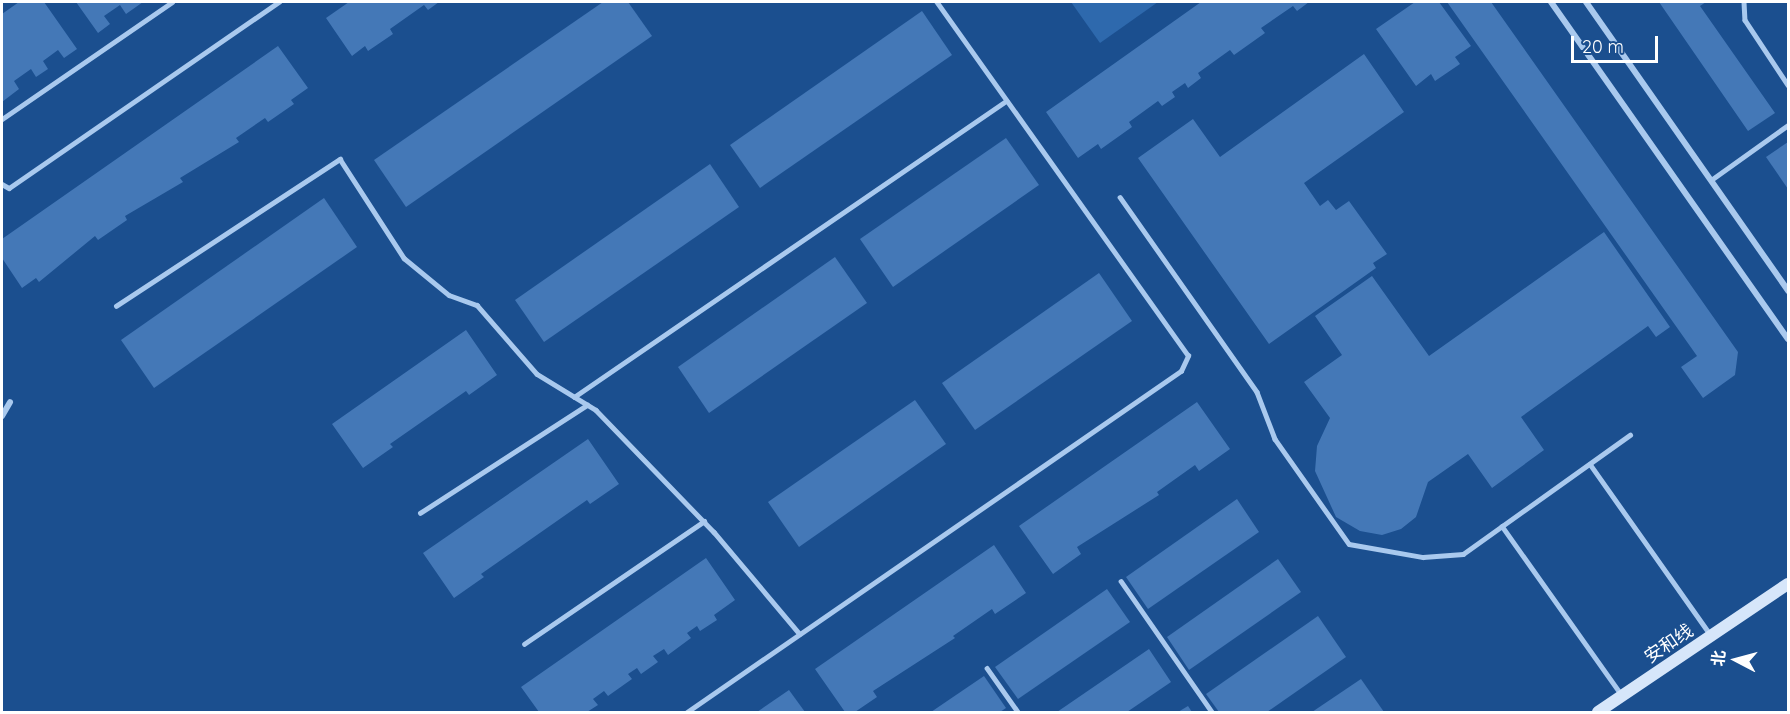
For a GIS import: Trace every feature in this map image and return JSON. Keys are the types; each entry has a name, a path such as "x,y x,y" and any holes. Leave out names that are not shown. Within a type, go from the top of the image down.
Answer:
{"main road":[{"name":"安和线","path":"1598,712 1788,584"}],"street":[{"path":"1551,2 1788,339"},
{"path":"1586,2 1788,291"},
{"path":"2,416 10,402"}],"lane":[{"path":"2,119 172,2"},
{"path":"2,184 9,188 279,2"},
{"path":"687,712 1181,371 1188,356 936,2"},
{"path":"1744,2 1745,20 1788,85"},
{"path":"574,397 1006,101"},
{"path":"1711,180 1788,125"},
{"path":"116,306 340,159 404,258 449,295 477,304 537,374 587,405 704,521 800,634"},
{"path":"1120,197 1257,392 1275,439 1349,544 1423,557 1463,554 1630,435"},
{"path":"420,513 587,405"},
{"path":"1590,464 1712,636"},
{"path":"524,644 704,521"},
{"path":"1502,526 1622,697"},
{"path":"1121,581 1212,712"},
{"path":"987,668 1018,712"}],"shaded area":[{"path":"1071,2 1158,2 1100,43"}],"building":[{"path":"19,2 44,2 77,49 64,58 58,50 43,61 48,69 36,77 31,69 14,81 19,89 2,102 2,14"},
{"path":"76,2 143,2 126,14 120,5 104,16 110,24 98,33"},
{"path":"349,2 439,2 428,10 424,5 390,29 393,34 368,51 365,46 352,56 326,18"},
{"path":"603,2 628,2 652,36 406,207 374,160"},
{"path":"1201,2 1309,2 1297,11 1293,6 1261,28 1265,33 1234,55 1230,50 1198,73 1201,78 1188,88 1185,83 1172,92 1175,97 1162,106 1158,101 1129,122 1132,127 1101,149 1098,144 1078,158 1046,112"},
{"path":"1415,2 1439,2 1471,46 1455,57 1460,64 1435,81 1431,74 1416,86 1376,29"},
{"path":"1447,2 1491,2 1738,352 1735,375 1703,398 1681,367 1697,356"},
{"path":"1659,2 1706,2 1700,6 1775,113 1748,131"},
{"path":"922,11 952,55 760,188 730,145"},
{"path":"278,46 308,88 291,100 294,104 268,122 265,118 236,138 239,142 180,178 183,182 125,216 127,220 98,240 95,236 39,282 36,278 22,288 2,258 2,239"},
{"path":"1364,54 1404,112 1304,183 1320,206 1328,200 1336,210 1349,201 1387,254 1373,263 1376,268 1269,344 1138,158 1193,119 1220,157"},
{"path":"1006,138 1039,185 893,287 860,239"},
{"path":"1788,142 1788,189 1766,157"},
{"path":"710,164 739,207 544,342 515,300"},
{"path":"324,198 357,247 154,388 121,340"},
{"path":"1604,232 1670,327 1656,337 1648,326 1521,417 1544,450 1492,488 1468,454 1428,482 1416,517 1401,529 1382,535 1360,531 1336,517 1315,471 1317,446 1330,418 1304,382 1342,355 1315,316 1372,276 1429,356"},
{"path":"835,257 867,303 709,413 678,367"},
{"path":"1099,273 1132,321 975,430 942,383"},
{"path":"466,330 497,375 469,395 466,391 390,444 393,447 363,468 332,424"},
{"path":"915,400 946,444 799,547 768,502"},
{"path":"1197,402 1230,449 1199,471 1195,465 1157,492 1159,495 1077,547 1081,554 1053,574 1019,526"},
{"path":"588,439 619,484 590,504 587,500 481,574 484,577 454,598 423,553"},
{"path":"1237,499 1259,532 1148,609 1126,577"},
{"path":"994,545 1026,593 995,614 992,609 953,636 955,638 873,691 877,697 855,712 845,712 815,669"},
{"path":"706,558 735,600 714,615 717,620 700,631 697,626 687,633 691,638 668,655 664,649 653,656 658,662 641,674 637,668 628,674 632,679 608,696 604,691 593,699 598,705 587,712 539,712 521,687"},
{"path":"1278,559 1301,592 1189,670 1167,637"},
{"path":"1107,589 1130,622 1018,699 995,667"},
{"path":"1318,616 1346,657 1267,712 1219,712 1206,694"},
{"path":"1149,649 1171,682 1127,712 1057,712"},
{"path":"984,676 1006,708 1000,712 931,712"},
{"path":"1361,679 1384,712 1312,712"},
{"path":"789,690 805,712 757,712"},
{"path":"1188,706 1192,712 1178,712"}]}
